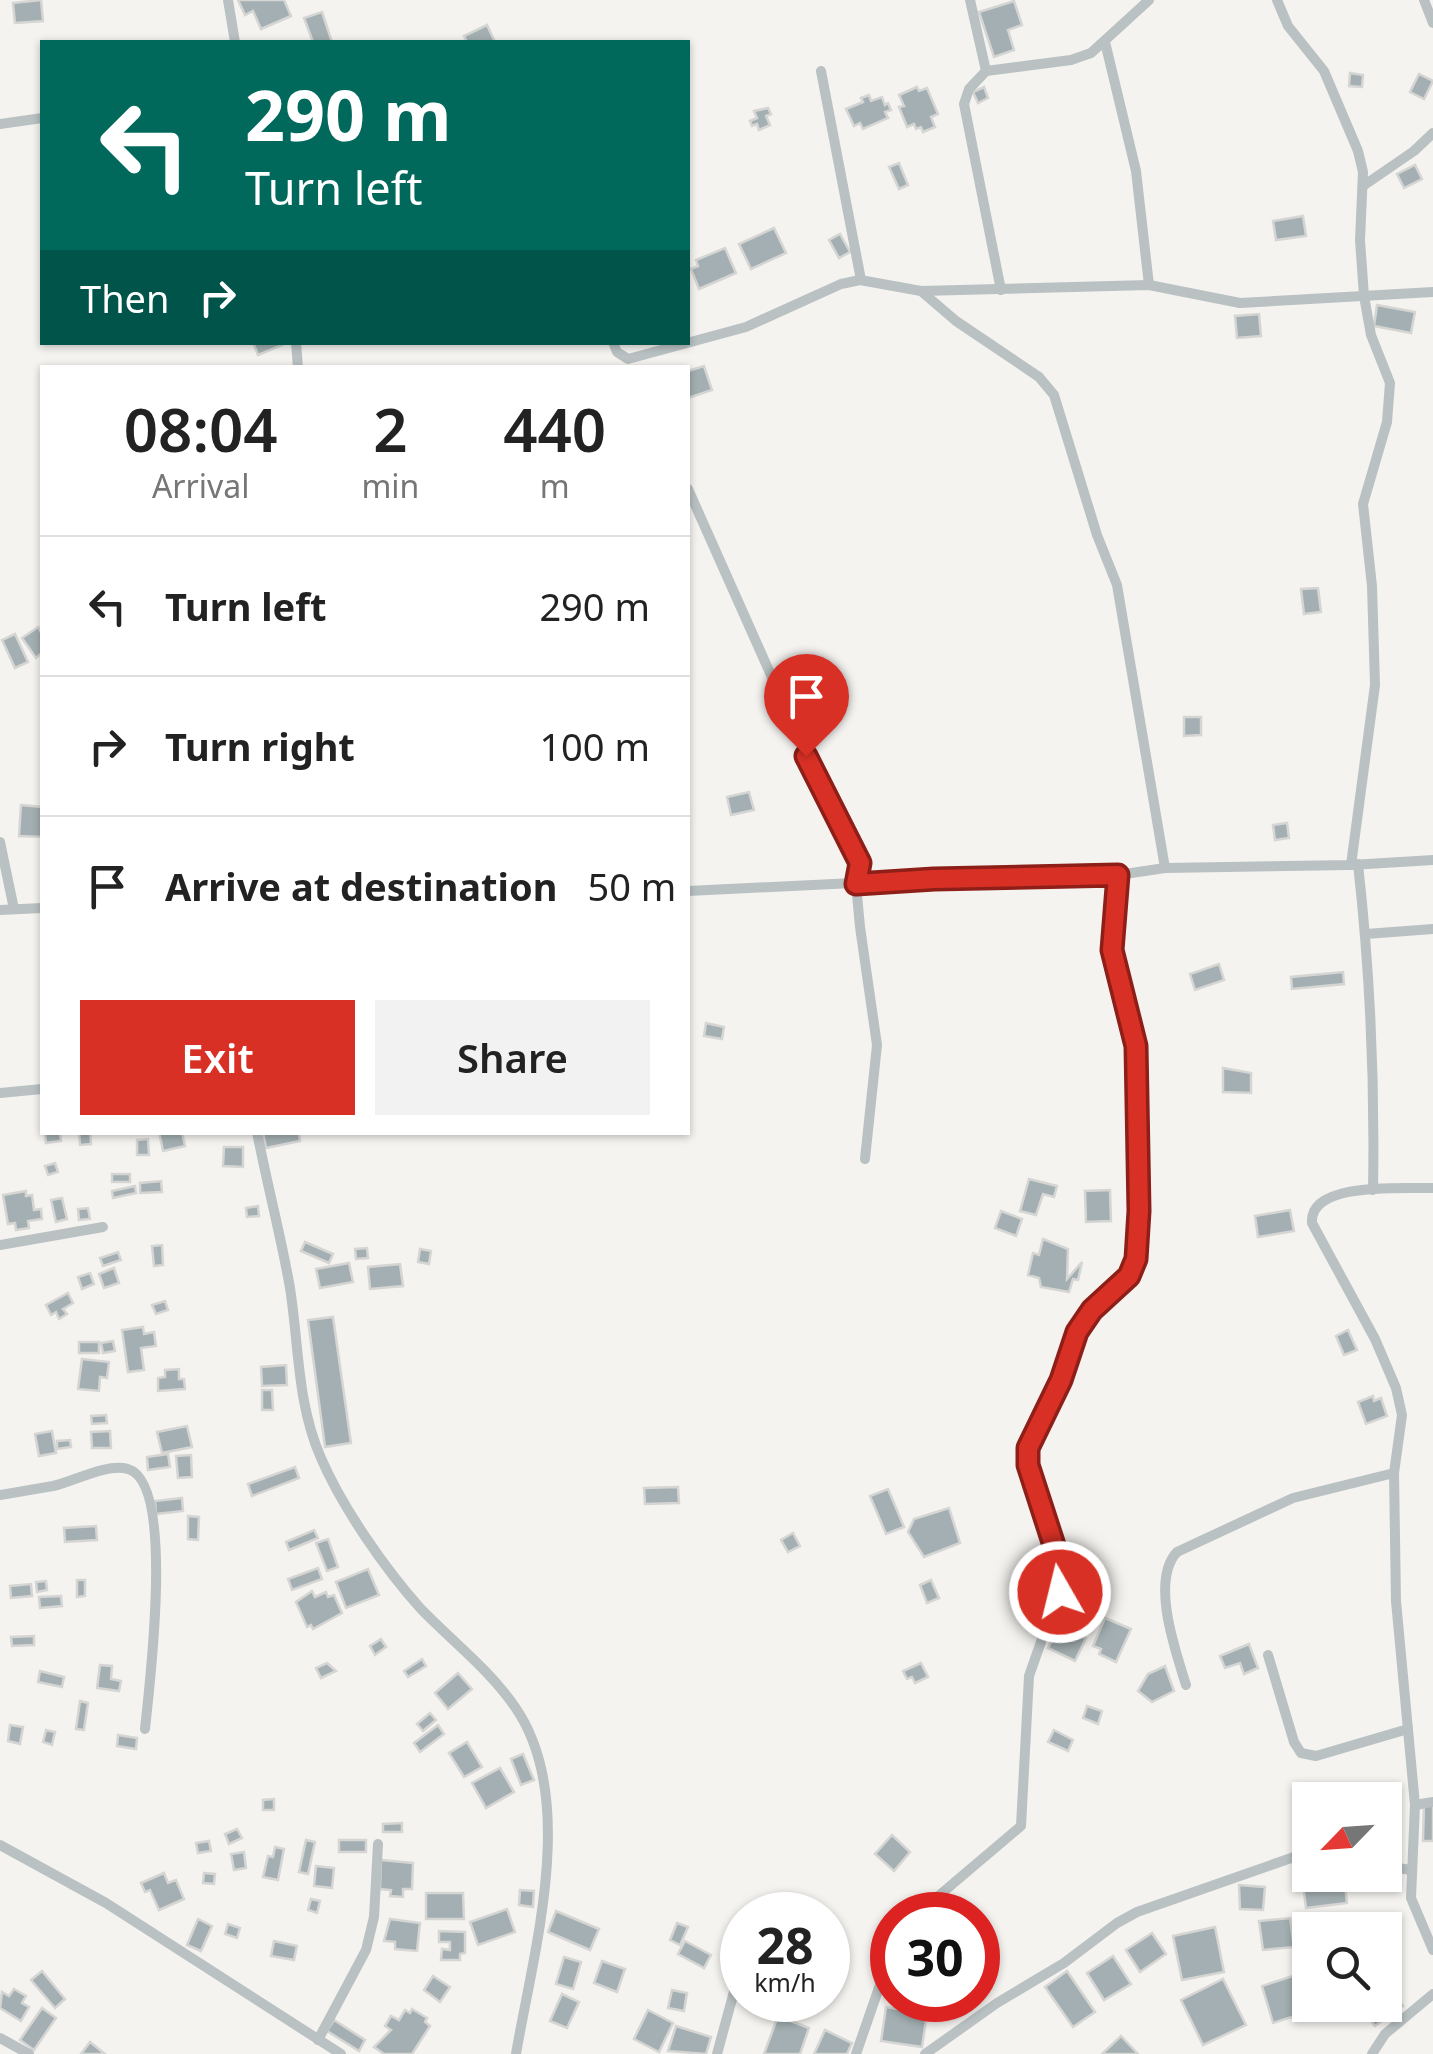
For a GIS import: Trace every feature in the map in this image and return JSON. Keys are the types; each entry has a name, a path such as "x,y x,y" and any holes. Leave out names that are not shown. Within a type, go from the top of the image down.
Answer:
{"street":[{"path":"228,0 234,40"},
{"path":"970,0 986,71"},
{"path":"1001,290 964,104 969,89 986,71 1071,60 1105,42 1149,0"},
{"path":"1277,0 1288,26 1324,71 1358,151 1363,186 1360,240 1364,296 1371,335 1390,383 1391,400 1362,504 1372,586 1375,685 1355,864 1366,934 1374,1114 1372,1190"},
{"path":"1424,0 1433,23"},
{"path":"1105,42 1136,171 1150,286"},
{"path":"821,71 860,280"},
{"path":"0,124 40,118"},
{"path":"1363,186 1433,133"},
{"path":"690,345 746,327 841,284 860,280 921,292 1150,286 1240,303 1433,292"},
{"path":"921,292 956,321 1040,376 1054,395 1097,535 1117,585 1165,868"},
{"path":"614,345 630,364 690,345"},
{"path":"690,494 806,756 860,863 856,884 876,1045 865,1159"},
{"path":"0,842 14,909"},
{"path":"690,891 1118,875 1165,868 1433,860"},
{"path":"943,1892 1021,1826 1030,1676 1062,1582 1053,1540 1028,1465 1028,1448 1061,1380 1077,1332 1092,1310 1129,1276 1136,1259 1136,1046 1112,950 1118,875"},
{"path":"0,910 40,908"},
{"path":"1366,934 1433,930"},
{"path":"0,1094 40,1089"},
{"path":"257,1135 290,1288 306,1417 322,1460 378,1556 420,1607 516,1708 535,1746 544,1780 544,1896 516,2054"},
{"path":"1433,1188 1372,1190 1327,1197 1311,1216 1375,1339 1396,1388 1402,1415 1394,1473 1396,1601 1415,1804 1411,1898 1433,1950"},
{"path":"0,1245 103,1227"},
{"path":"0,1495 56,1485 115,1468 129,1469 143,1482 155,1519 154,1640 145,1729"},
{"path":"1186,1685 1166,1609 1171,1558 1293,1498 1394,1473"},
{"path":"1268,1655 1300,1752 1316,1756 1408,1729"},
{"path":"1415,1804 1433,1802"},
{"path":"0,1844 106,1903 341,2054"},
{"path":"318,2040 366,1950 374,1918 378,1844"},
{"path":"925,2054 996,2002 1064,1963 1137,1912 1292,1858"},
{"path":"1402,1869 1411,1870"},
{"path":"1372,2054 1385,2034 1433,1994"},
{"path":"856,2054 870,2014"},
{"path":"717,2054 726,2022"},
{"path":"0,2038 29,2054"}],"building":[{"path":"41,0 43,21 15,23 13,3"},
{"path":"238,0 284,0 291,16 261,29 253,11 245,15"},
{"path":"1014,1 1022,25 1008,30 1014,50 994,57 979,12"},
{"path":"322,12 331,40 312,40 304,18"},
{"path":"487,25 494,40 466,40 464,36"},
{"path":"1350,73 1363,75 1362,87 1349,86"},
{"path":"1419,74 1433,81 1424,99 1410,92"},
{"path":"917,87 919,91 927,88 938,114 931,117 935,127 923,132 914,124 907,127 899,107 904,106 899,95"},
{"path":"984,87 988,98 978,103 973,92"},
{"path":"869,95 871,101 882,97 891,110 885,112 888,118 863,129 860,123 854,126 846,109"},
{"path":"768,108 770,125 759,130 757,124 752,126 750,121 757,118 754,111"},
{"path":"899,163 908,185 899,189 889,167"},
{"path":"1415,165 1422,179 1404,188 1397,174"},
{"path":"1303,216 1306,236 1276,240 1273,221"},
{"path":"774,228 786,253 751,269 739,244"},
{"path":"840,234 850,252 839,258 829,240"},
{"path":"725,248 736,273 699,289 691,269 698,266 696,260"},
{"path":"1377,305 1415,312 1411,333 1374,326"},
{"path":"1259,314 1261,336 1237,338 1235,316"},
{"path":"254,345 282,345 258,355"},
{"path":"704,366 712,390 690,397 690,370"},
{"path":"1318,588 1321,612 1304,614 1301,589"},
{"path":"38,627 40,655 36,658 22,638"},
{"path":"15,634 28,662 15,668 2,640"},
{"path":"1184,717 1201,717 1201,735 1184,736"},
{"path":"749,792 754,810 731,815 727,797"},
{"path":"21,805 40,807 40,837 19,836"},
{"path":"1287,823 1289,838 1275,840 1273,825"},
{"path":"1219,964 1224,980 1195,990 1190,974"},
{"path":"1343,972 1344,984 1292,989 1291,977"},
{"path":"706,1023 724,1027 722,1039 704,1036"},
{"path":"1223,1068 1251,1073 1251,1093 1223,1092"},
{"path":"45,1135 60,1135 61,1141 46,1143"},
{"path":"79,1135 90,1135 91,1144 80,1145"},
{"path":"160,1135 183,1135 185,1146 163,1151"},
{"path":"264,1135 299,1135 300,1141 266,1148"},
{"path":"148,1139 149,1155 137,1155 137,1140"},
{"path":"224,1147 243,1147 243,1167 223,1166"},
{"path":"55,1163 58,1172 48,1175 45,1166"},
{"path":"112,1174 130,1174 130,1182 112,1182"},
{"path":"1029,1179 1057,1186 1054,1197 1043,1194 1036,1215 1020,1211"},
{"path":"161,1181 162,1192 140,1193 140,1183"},
{"path":"135,1186 136,1193 113,1198 112,1191"},
{"path":"1110,1190 1111,1221 1086,1222 1085,1191"},
{"path":"26,1191 26,1196 32,1195 34,1210 41,1209 42,1219 28,1221 29,1228 16,1230 15,1223 8,1224 3,1195"},
{"path":"62,1198 67,1219 56,1222 51,1200"},
{"path":"258,1206 259,1216 247,1217 246,1208"},
{"path":"88,1208 90,1219 79,1220 78,1209"},
{"path":"1290,1210 1294,1231 1258,1237 1255,1216"},
{"path":"1001,1211 1022,1219 1016,1236 995,1228"},
{"path":"1043,1239 1068,1249 1067,1279 1082,1262 1078,1280 1073,1279 1069,1292 1041,1287 1039,1278 1028,1275 1033,1253 1039,1255"},
{"path":"305,1242 333,1254 329,1263 301,1251"},
{"path":"162,1245 163,1265 154,1266 152,1246"},
{"path":"367,1248 368,1258 356,1259 355,1249"},
{"path":"420,1249 431,1251 429,1264 418,1262"},
{"path":"118,1252 121,1260 103,1266 100,1258"},
{"path":"349,1263 353,1282 320,1288 316,1269"},
{"path":"400,1264 403,1286 370,1289 368,1267"},
{"path":"114,1268 119,1283 104,1288 99,1274"},
{"path":"90,1273 94,1284 82,1289 78,1277"},
{"path":"68,1293 73,1303 63,1309 67,1314 59,1319 56,1312 51,1315 46,1305"},
{"path":"165,1301 168,1310 156,1314 152,1305"},
{"path":"333,1317 351,1443 325,1447 308,1320"},
{"path":"143,1327 144,1334 154,1332 156,1346 141,1348 144,1370 128,1372 122,1330"},
{"path":"1348,1330 1357,1350 1344,1355 1336,1336"},
{"path":"113,1341 115,1351 103,1353 101,1343"},
{"path":"79,1342 99,1342 99,1353 79,1353"},
{"path":"82,1359 109,1362 107,1378 100,1377 99,1391 78,1389"},
{"path":"286,1365 287,1385 262,1386 261,1367"},
{"path":"179,1369 185,1389 158,1391 158,1378 165,1377 165,1370"},
{"path":"262,1390 272,1390 273,1410 262,1410"},
{"path":"1373,1396 1374,1401 1381,1398 1387,1416 1366,1424 1358,1402"},
{"path":"106,1415 107,1423 92,1424 91,1416"},
{"path":"187,1426 192,1447 162,1453 157,1432"},
{"path":"52,1431 56,1453 39,1456 35,1434"},
{"path":"110,1431 111,1448 92,1448 91,1432"},
{"path":"70,1440 71,1447 57,1449 57,1441"},
{"path":"168,1454 170,1467 148,1470 147,1457"},
{"path":"191,1455 192,1477 178,1478 176,1456"},
{"path":"295,1467 299,1478 252,1496 248,1484"},
{"path":"678,1487 679,1503 645,1504 644,1488"},
{"path":"888,1489 904,1527 886,1534 870,1496"},
{"path":"182,1498 183,1511 156,1514 155,1501"},
{"path":"949,1508 960,1543 924,1557 908,1532 914,1519"},
{"path":"188,1516 199,1517 198,1540 188,1539"},
{"path":"96,1526 97,1540 65,1542 64,1528"},
{"path":"314,1530 318,1538 289,1550 286,1542"},
{"path":"793,1533 800,1546 788,1552 781,1540"},
{"path":"328,1539 338,1567 327,1571 316,1543"},
{"path":"318,1568 322,1579 292,1590 288,1579"},
{"path":"368,1569 379,1595 346,1608 336,1582"},
{"path":"77,1580 85,1580 85,1596 77,1597"},
{"path":"931,1580 939,1598 927,1603 920,1585"},
{"path":"46,1581 47,1590 37,1592 36,1582"},
{"path":"31,1584 32,1596 11,1598 10,1586"},
{"path":"312,1591 315,1597 326,1592 328,1597 334,1595 342,1613 313,1629 311,1625 307,1627 296,1602"},
{"path":"61,1596 62,1606 40,1608 39,1597"},
{"path":"1105,1618 1131,1629 1116,1662 1099,1654 1101,1649 1093,1646"},
{"path":"1071,1631 1086,1638 1075,1661 1048,1648 1056,1632 1068,1638"},
{"path":"34,1636 34,1645 12,1646 11,1637"},
{"path":"381,1639 386,1647 375,1655 370,1646"},
{"path":"1249,1644 1258,1668 1244,1674 1240,1663 1225,1668 1220,1656"},
{"path":"422,1659 426,1666 408,1677 404,1671"},
{"path":"327,1663 336,1671 321,1678 316,1668"},
{"path":"921,1663 928,1677 915,1683 912,1677 907,1679 903,1671"},
{"path":"100,1665 112,1666 111,1679 121,1681 119,1691 97,1688"},
{"path":"1165,1666 1174,1691 1152,1702 1138,1691 1148,1674"},
{"path":"40,1671 64,1677 62,1687 38,1682"},
{"path":"458,1673 472,1689 448,1709 435,1693"},
{"path":"80,1701 88,1703 84,1730 76,1729"},
{"path":"1087,1706 1102,1711 1098,1724 1083,1718"},
{"path":"430,1713 436,1720 423,1731 417,1724"},
{"path":"10,1725 23,1727 20,1744 8,1741"},
{"path":"438,1725 444,1734 420,1752 414,1743"},
{"path":"46,1730 55,1732 52,1745 43,1742"},
{"path":"1054,1730 1073,1740 1068,1751 1048,1742"},
{"path":"118,1735 137,1738 136,1749 117,1746"},
{"path":"467,1742 482,1767 464,1777 449,1753"},
{"path":"523,1754 534,1780 521,1785 511,1759"},
{"path":"500,1768 514,1792 486,1808 472,1783"},
{"path":"274,1799 274,1810 263,1810 263,1800"},
{"path":"1424,1805 1433,1805 1433,1841 1423,1841"},
{"path":"402,1823 402,1832 383,1832 383,1824"},
{"path":"237,1829 242,1838 229,1844 225,1834"},
{"path":"892,1835 910,1852 894,1871 875,1854"},
{"path":"306,1840 315,1842 308,1874 299,1872"},
{"path":"339,1840 366,1840 366,1852 339,1852"},
{"path":"209,1841 211,1851 198,1853 196,1843"},
{"path":"275,1847 284,1849 278,1880 263,1877 268,1856 273,1857"},
{"path":"244,1852 246,1868 234,1870 231,1854"},
{"path":"381,1860 413,1863 412,1889 403,1889 403,1897 390,1896 391,1890 380,1889"},
{"path":"316,1866 334,1868 332,1888 314,1886"},
{"path":"164,1873 168,1883 176,1880 184,1899 159,1910 150,1890 145,1892 141,1883"},
{"path":"204,1873 215,1874 214,1884 203,1883"},
{"path":"1239,1885 1265,1887 1263,1910 1240,1909"},
{"path":"520,1890 534,1891 533,1907 519,1905"},
{"path":"1304,1892 1346,1892 1347,1903 1306,1908"},
{"path":"426,1893 463,1893 464,1919 426,1919"},
{"path":"311,1899 320,1901 317,1913 308,1910"},
{"path":"507,1909 515,1932 478,1945 470,1922"},
{"path":"556,1911 599,1929 590,1950 548,1932"},
{"path":"1290,1918 1292,1947 1263,1950 1259,1921"},
{"path":"198,1919 212,1926 201,1951 187,1945"},
{"path":"390,1919 420,1923 417,1951 395,1949 395,1942 384,1941"},
{"path":"677,1923 688,1927 680,1945 670,1940"},
{"path":"228,1924 240,1928 237,1938 225,1934"},
{"path":"1215,1927 1224,1972 1182,1980 1173,1936"},
{"path":"439,1931 465,1932 465,1953 460,1954 460,1960 441,1960 442,1949 450,1950 450,1942 439,1942"},
{"path":"1152,1933 1166,1954 1140,1972 1126,1950"},
{"path":"274,1941 297,1946 294,1960 271,1956"},
{"path":"685,1941 711,1955 704,1968 678,1954"},
{"path":"1113,1956 1131,1984 1104,2000 1087,1973"},
{"path":"564,1957 581,1962 573,1989 556,1984"},
{"path":"602,1961 625,1969 617,1992 594,1983"},
{"path":"42,1971 65,1999 55,2008 31,1980"},
{"path":"1067,1971 1095,2012 1073,2027 1045,1987"},
{"path":"433,1976 450,1987 440,2002 424,1990"},
{"path":"1292,1976 1292,2017 1273,2023 1262,1986"},
{"path":"1223,1979 1246,2025 1203,2045 1181,2000"},
{"path":"14,1989 26,1996 22,2003 29,2007 21,2021 0,2008 2,1992 9,1996"},
{"path":"672,1990 687,1993 684,2011 668,2008"},
{"path":"562,1994 579,2002 567,2028 550,2021"},
{"path":"42,2008 56,2018 34,2050 20,2040"},
{"path":"412,2009 427,2018 425,2022 430,2026 412,2054 384,2054 374,2047 391,2030 385,2026 391,2016 399,2020 405,2010 410,2013"},
{"path":"648,2010 673,2023 659,2052 634,2039"},
{"path":"334,2020 365,2040 359,2051 327,2031"},
{"path":"776,2022 794,2022 809,2028 800,2054 764,2054"},
{"path":"884,2022 926,2022 922,2047 881,2041"},
{"path":"676,2026 711,2037 706,2054 668,2051"},
{"path":"825,2030 852,2043 847,2054 814,2054"},
{"path":"1121,2036 1138,2054 1102,2054"},
{"path":"90,2042 105,2054 81,2054"}],"route":[{"path":"806,756 860,863 856,884 1118,875 1112,950 1136,1046 1136,1259 1129,1276 1092,1310 1077,1332 1061,1380 1028,1448 1028,1465 1062,1570 1060,1592"}]}
